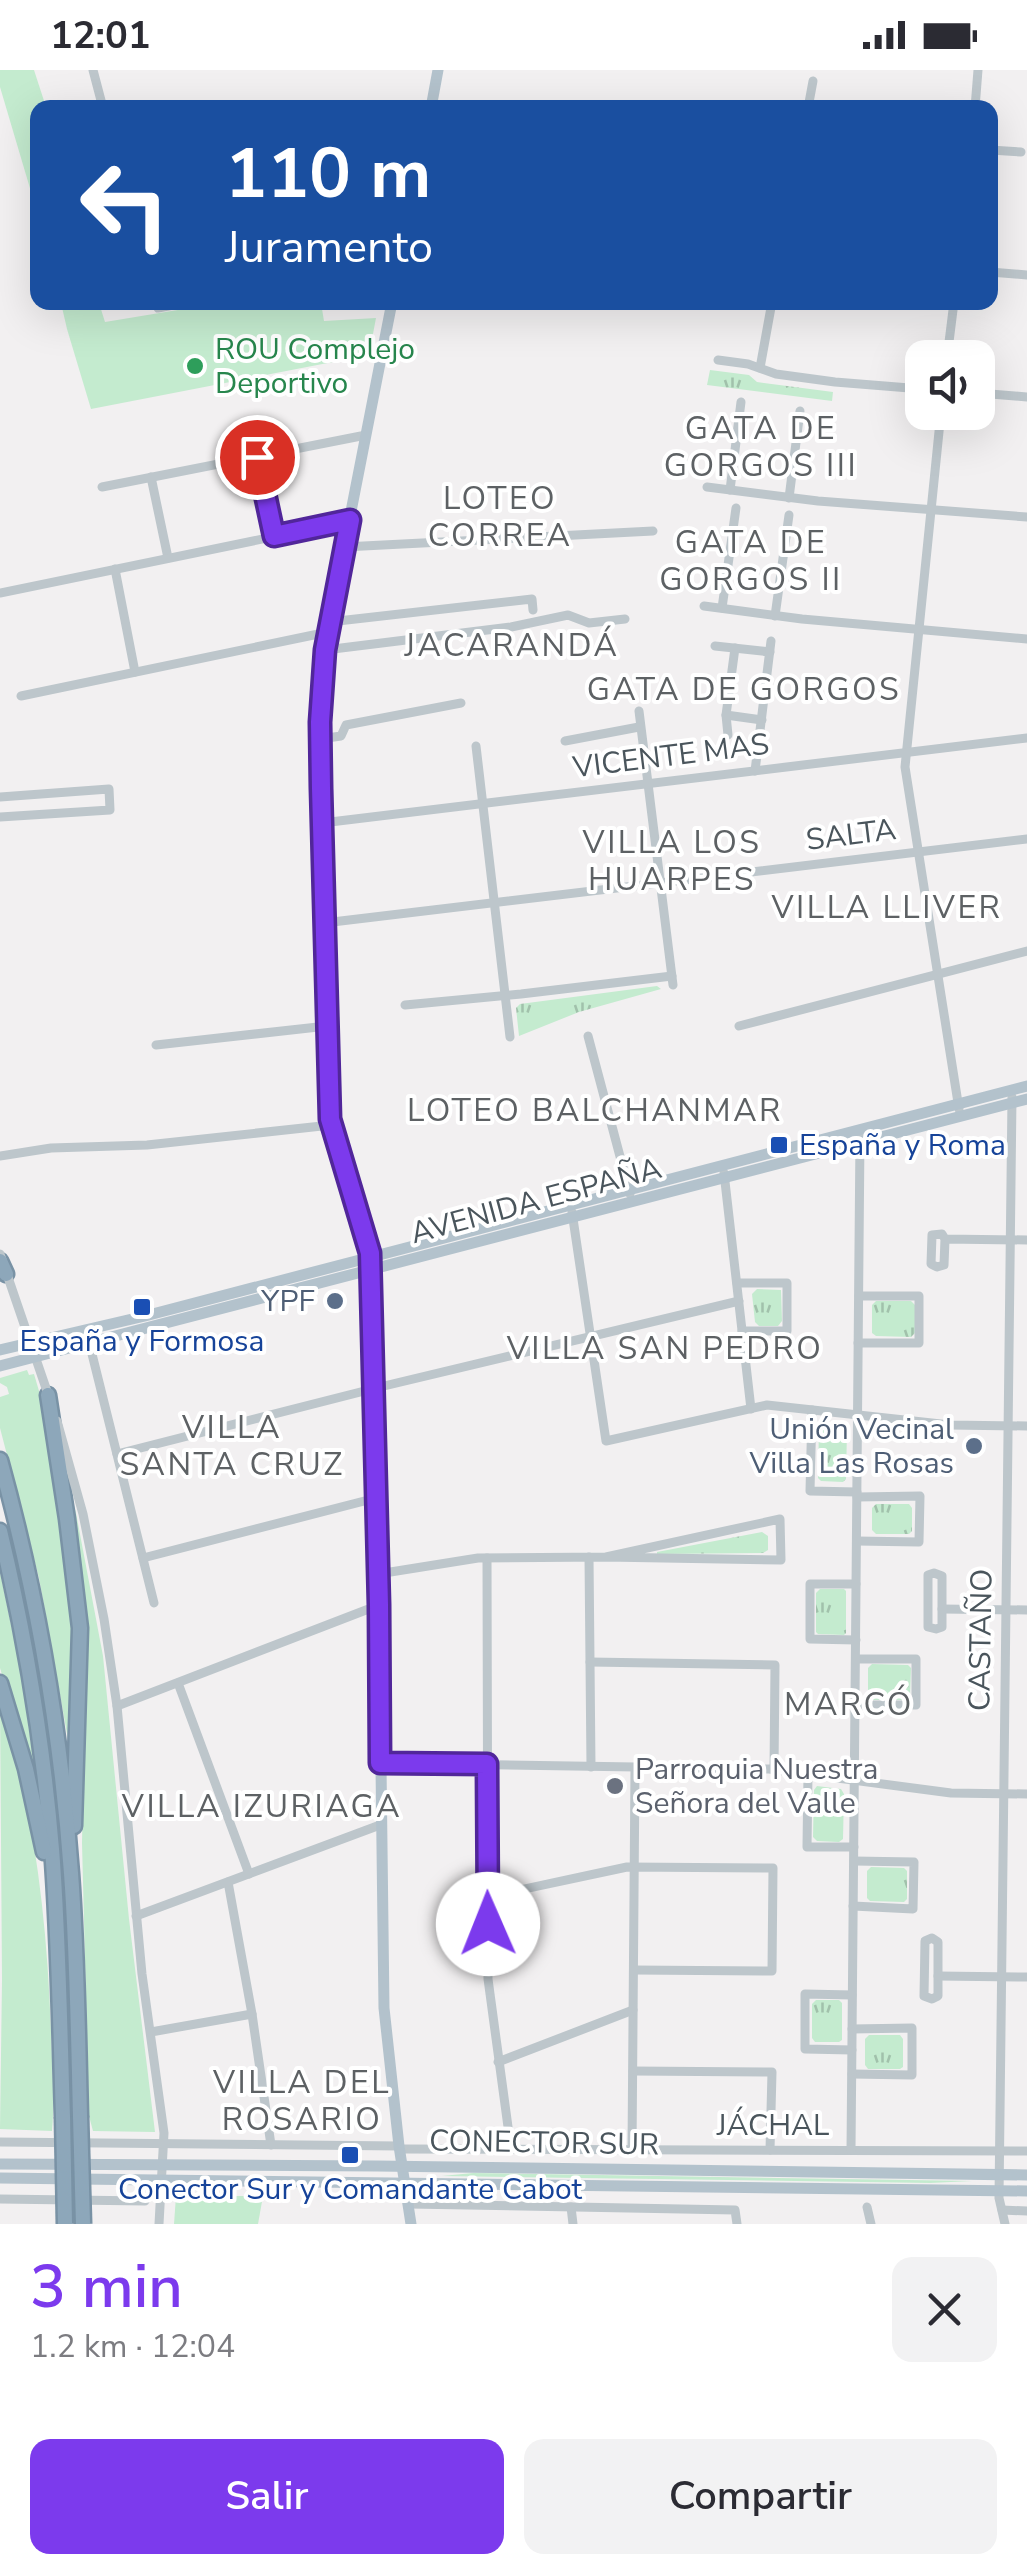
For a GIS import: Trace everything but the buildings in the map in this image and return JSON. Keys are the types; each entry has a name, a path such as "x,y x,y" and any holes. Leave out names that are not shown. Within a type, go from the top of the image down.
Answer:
{"highway":[{"path":"48,1394 65,1500 80,1642 71,1872"},
{"path":"0,1460 40,1634 60,1760 71,1872 83,2224"},
{"path":"0,1531 34,1698 47,1794 57,1928 65,2224"},
{"path":"0,1684 26,1769 57,1928"}],"main road":[{"path":"432,100 438,70"},
{"path":"390,310 325,650 320,738 331,1125 370,1263 384,2008 411,2224"},
{"name":"AVENIDA ESPAÑA","path":"572,1210 632,1202 724,1171 1012,1096 1027,1086"},
{"name":"AVENIDA ESPAÑA","path":"1012,1096 1027,1099"},
{"name":"AVENIDA ESPAÑA","path":"0,1350 33,1349 87,1336 572,1210 628,1188 724,1171"},
{"name":"AVENIDA ESPAÑA","path":"0,1366 33,1349"},
{"name":"CONECTOR SUR","path":"0,2164 1027,2175"},
{"name":"CONECTOR SUR","path":"0,2178 1027,2191"}],"street":[{"path":"92,70 101,100"},
{"path":"976,100 978,70"},
{"path":"809,100 813,80"},
{"path":"998,150 1022,152"},
{"path":"998,273 1027,275"},
{"path":"760,368 771,310"},
{"path":"950,340 953,310"},
{"path":"718,360 748,364 776,374 905,388"},
{"path":"995,394 1027,397"},
{"path":"730,490 741,402"},
{"path":"789,498 800,411"},
{"path":"940,430 905,767 959,1110"},
{"path":"102,487 366,435"},
{"path":"257,457 274,536"},
{"path":"151,477 168,558"},
{"path":"707,487 818,501 1027,517"},
{"path":"722,608 736,508"},
{"path":"775,616 789,516"},
{"path":"0,592 350,520"},
{"path":"344,547 653,531"},
{"path":"115,569 135,672"},
{"path":"21,696 329,627 532,599 533,610"},
{"path":"704,606 802,619 1027,638"},
{"path":"325,650 511,627 568,615 589,624 625,619"},
{"path":"714,646 771,646 756,771"},
{"path":"728,736 726,715 735,648"},
{"path":"320,738 341,736 346,725 461,703"},
{"path":"405,1004 673,980 639,712"},
{"path":"726,715 762,720"},
{"path":"566,740 639,727"},
{"name":"VICENTE MAS","path":"322,824 1027,738"},
{"path":"476,746 510,1038"},
{"path":"0,797 110,790 110,810 0,817"},
{"name":"SALTA","path":"324,923 1027,839"},
{"path":"739,1026 1027,951"},
{"path":"156,1045 327,1026"},
{"path":"588,1036 632,1202"},
{"name":"CASTAÑO","path":"1005,2224 999,2191 1012,1096"},
{"path":"0,1156 50,1148 147,1145 331,1125"},
{"path":"851,2150 860,1136"},
{"path":"724,1171 752,1408"},
{"path":"572,1210 606,1441 767,1405 950,1425 1027,1426"},
{"path":"945,1239 1027,1240"},
{"path":"2,1263 73,1472 106,1630 164,2144 159,2224"},
{"path":"737,1282 787,1283 787,1331 742,1331"},
{"path":"858,1343 918,1343 919,1296 859,1296"},
{"path":"117,1454 739,1301"},
{"path":"87,1336 154,1603"},
{"path":"812,1410 810,1491 920,1496 920,1542 856,1541"},
{"path":"143,1558 376,1498"},
{"path":"378,1574 488,1558 781,1560 780,1519 606,1557"},
{"path":"590,1557 591,1766"},
{"path":"488,1558 488,1979 511,2150"},
{"path":"934,1572 942,1576 942,1609 942,1627 928,1627 928,1574 934,1572"},
{"path":"856,1584 810,1584 810,1639 856,1640"},
{"path":"117,1706 379,1605"},
{"path":"942,1609 1027,1610"},
{"path":"855,1705 916,1705 916,1659 856,1659"},
{"path":"590,1662 776,1665 774,1770"},
{"path":"178,1682 249,1874"},
{"path":"380,1763 774,1770 951,1793 1027,1794"},
{"path":"632,2150 636,1768"},
{"path":"808,1774 807,1846 854,1847"},
{"path":"136,1916 380,1826"},
{"path":"853,1906 912,1909 914,1862 854,1861"},
{"path":"487,1896 634,1867 772,1868 772,1971 634,1970"},
{"path":"228,1882 271,2145"},
{"path":"929,1938 938,1942 938,1976 938,1996 924,1996 924,1941 929,1938"},
{"path":"938,1976 1027,1978"},
{"path":"852,1995 805,1994 805,2048 852,2050"},
{"path":"498,2062 633,2010"},
{"path":"151,2032 252,2014"},
{"path":"852,2029 912,2028 912,2076 852,2074"},
{"path":"633,2071 772,2072 770,2150"},
{"name":"JÁCHAL","path":"0,2142 511,2150 1027,2151"},
{"path":"0,2199 145,2201"},
{"path":"408,2204 735,2210 737,2224"},
{"path":"571,2207 573,2224"},
{"path":"868,2207 871,2224"},
{"path":"1002,2210 1027,2210"}],"green space":[{"path":"0,70 34,70 44,100 30,100 30,188 0,87"},
{"name":"ROU Complejo Deportivo","path":"63,310 101,310 105,322 178,310 322,310 324,321 376,318 369,355 91,409"},
{"path":"710,370 749,375 757,382 833,392 832,401 707,385"},
{"path":"657,986 661,989 579,1012 519,1036 516,1008 520,1004"},
{"path":"757,1289 781,1290 782,1321 778,1326 759,1326 755,1322 752,1294"},
{"path":"876,1301 911,1301 915,1305 915,1333 911,1337 872,1333 872,1305"},
{"path":"27,1370 29,1375 34,1374 47,1418 75,1620 71,1756 39,1578 0,1428 0,1397 9,1394 0,1378"},
{"path":"822,1423 847,1429 843,1482 818,1478"},
{"path":"70,1490 103,1656 155,2132 93,2131 89,2116 82,1843 86,1638"},
{"path":"876,1504 909,1504 912,1531 876,1534 872,1530 872,1508"},
{"path":"762,1532 768,1536 768,1550 763,1553 657,1554 657,1552"},
{"path":"0,1572 21,1672 38,1793 0,1668"},
{"path":"820,1589 846,1591 844,1635 816,1632 816,1593"},
{"path":"872,1664 908,1665 910,1696 906,1700 872,1700 868,1695 868,1668"},
{"path":"0,1699 22,1781 42,1905 51,2032 52,2131 0,2129"},
{"path":"817,1786 841,1789 844,1794 843,1839 839,1842 817,1841 813,1837"},
{"path":"871,1867 904,1868 907,1899 870,1901 867,1871"},
{"path":"816,2000 842,2003 839,2042 815,2042 812,2038 812,2004"},
{"path":"869,2035 900,2035 903,2067 868,2069 865,2039"},
{"path":"473,2173 972,2181 442,2176"},
{"path":"176,2196 263,2196 258,2224 174,2224"}],"place":[{"name":"ROU Complejo Deportivo","path":"195,366"},
{"name":"España y Roma","path":"779,1145"},
{"name":"YPF","path":"335,1301"},
{"name":"España y Formosa","path":"142,1307"},
{"name":"Unión Vecinal Villa Las Rosas","path":"974,1446"},
{"name":"Parroquia Nuestra Señora del Valle","path":"615,1786"},
{"name":"Conector Sur y Comandante Cabot","path":"350,2155"}],"district":[{"name":"GATA DE GORGOS III","path":"761,446"},
{"name":"LOTEO CORREA","path":"500,516"},
{"name":"GATA DE GORGOS II","path":"751,560"},
{"name":"JACARANDÁ","path":"512,645"},
{"name":"GATA DE GORGOS","path":"744,689"},
{"name":"VILLA LOS HUARPES","path":"672,860"},
{"name":"VILLA LLIVER","path":"887,907"},
{"name":"LOTEO BALCHANMAR","path":"595,1110"},
{"name":"VILLA SAN PEDRO","path":"665,1348"},
{"name":"VILLA SANTA CRUZ","path":"232,1446"},
{"name":"MARCÓ","path":"849,1704"},
{"name":"VILLA IZURIAGA","path":"262,1806"},
{"name":"VILLA DEL ROSARIO","path":"302,2100"}],"route":[{"path":"257,457 274,536 350,520 325,650 321,788 330,1119 370,1253 380,1763 487,1764 488,1924"}]}
